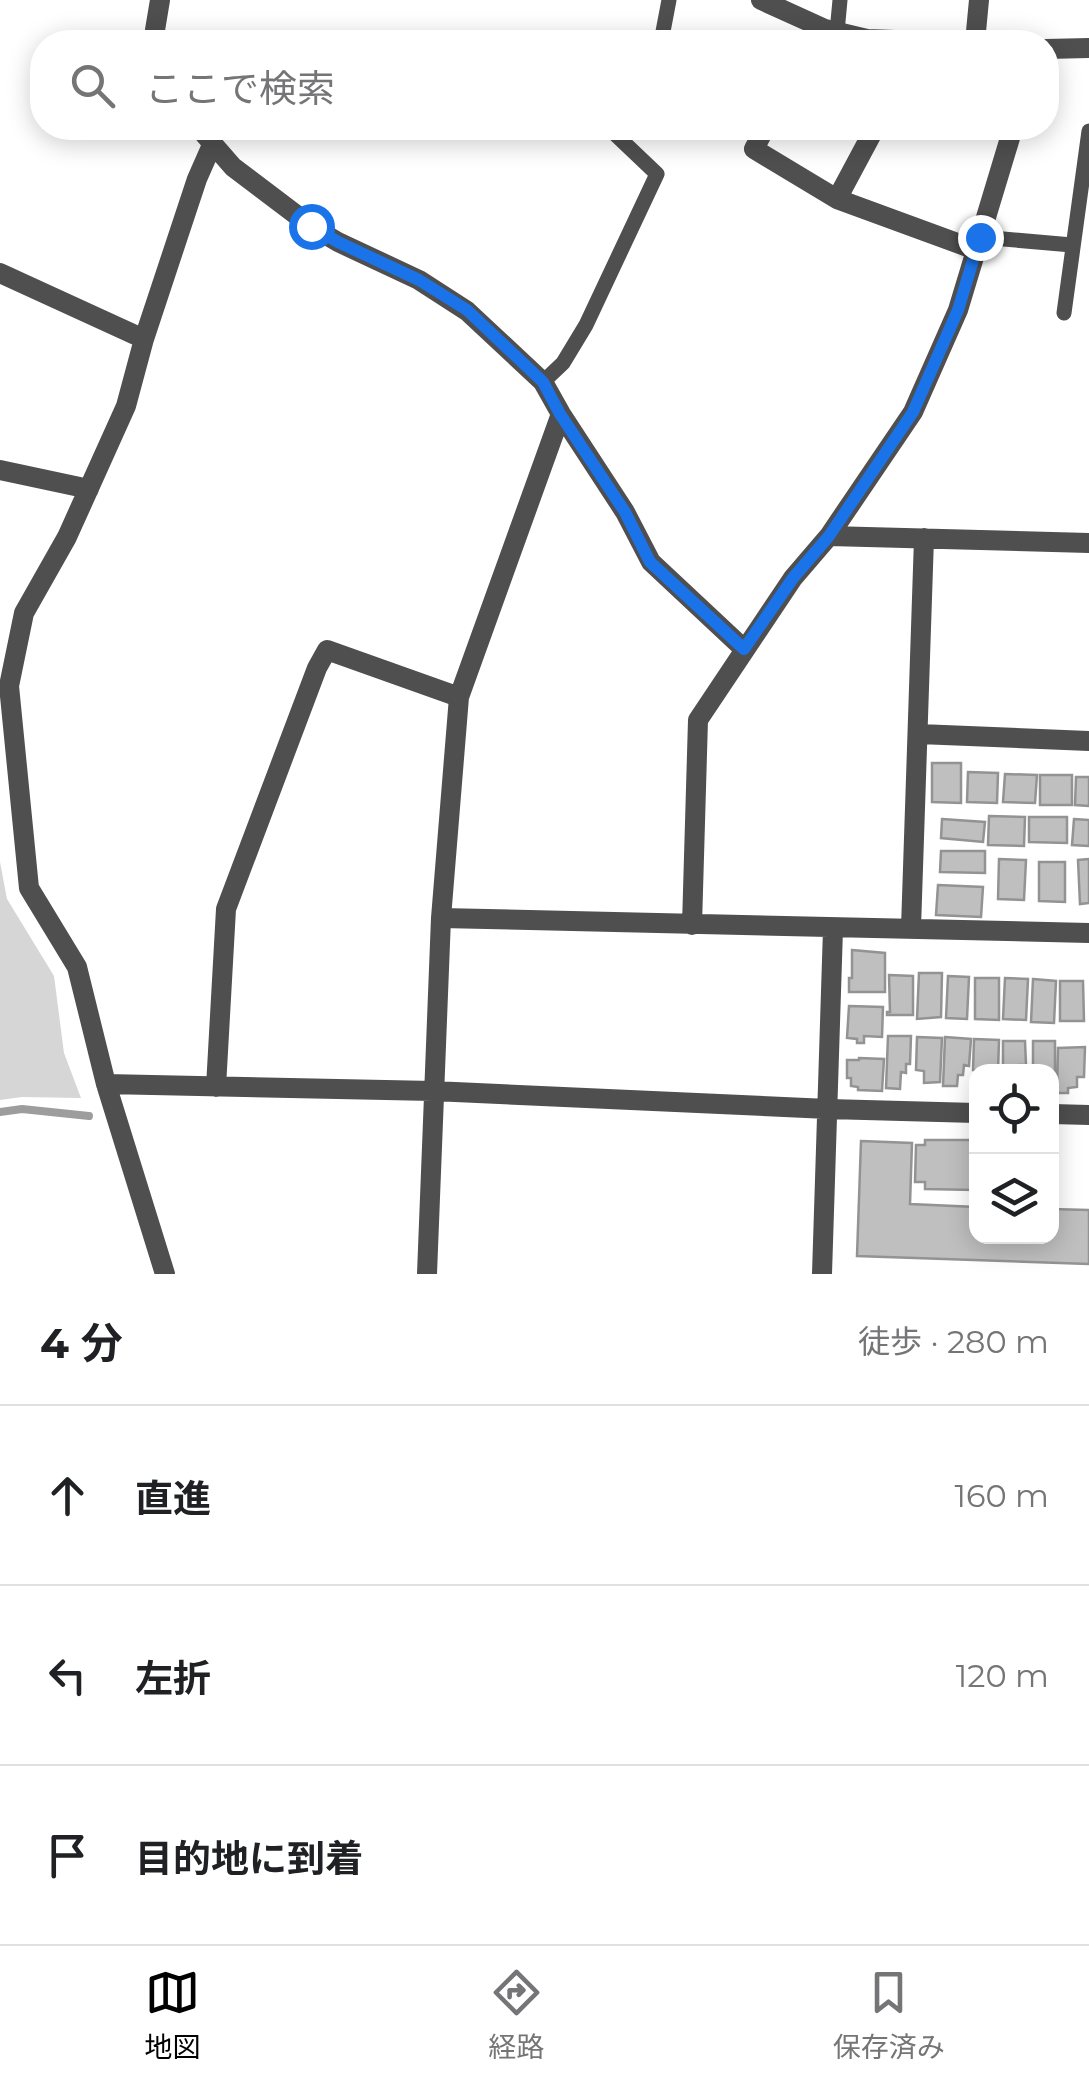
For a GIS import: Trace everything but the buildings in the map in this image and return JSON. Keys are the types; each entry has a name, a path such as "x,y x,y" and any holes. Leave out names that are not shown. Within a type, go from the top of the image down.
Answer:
{"street":[{"path":"155,30 160,0"},
{"path":"761,0 815,30"},
{"path":"976,30 979,0"},
{"path":"1059,49 1089,48"},
{"path":"165,1274 106,1084 77,966 29,888 4,688 24,612 67,538 126,406 197,180 204,140"},
{"path":"208,140 233,168 311,226 419,280 467,310 543,382 625,512 650,562 744,649"},
{"path":"759,140 754,149 837,199 978,243"},
{"path":"837,199 869,140"},
{"path":"692,925 698,720 793,578 829,536 913,412 958,310 1010,140"},
{"path":"0,273 144,339"},
{"path":"427,1274 442,918 458,697 560,414"},
{"path":"0,470 89,489"},
{"path":"829,536 1089,543"},
{"path":"911,928 924,538"},
{"path":"216,1087 226,909 316,668 327,650 458,697"},
{"path":"919,734 1089,741"},
{"path":"442,918 1089,933"},
{"path":"822,1274 833,929"},
{"path":"106,1084 969,1112"},
{"path":"1059,1114 1089,1115"}],"lane":[{"path":"664,30 669,0"},
{"path":"822,30 840,0"},
{"path":"1064,313 1089,131"},
{"path":"543,382 562,362 586,325 658,174 621,140"},
{"path":"978,243 1072,244"}],"shaded area":[{"path":"0,862 7,899 54,976 64,1053 81,1098 0,1100"}],"waterway":[{"path":"0,1112 22,1109 89,1116"}],"route":[{"path":"311,226 419,280 467,310 543,382 625,512 650,562 744,649 793,578 829,536 913,412 958,310 980,237"}]}
